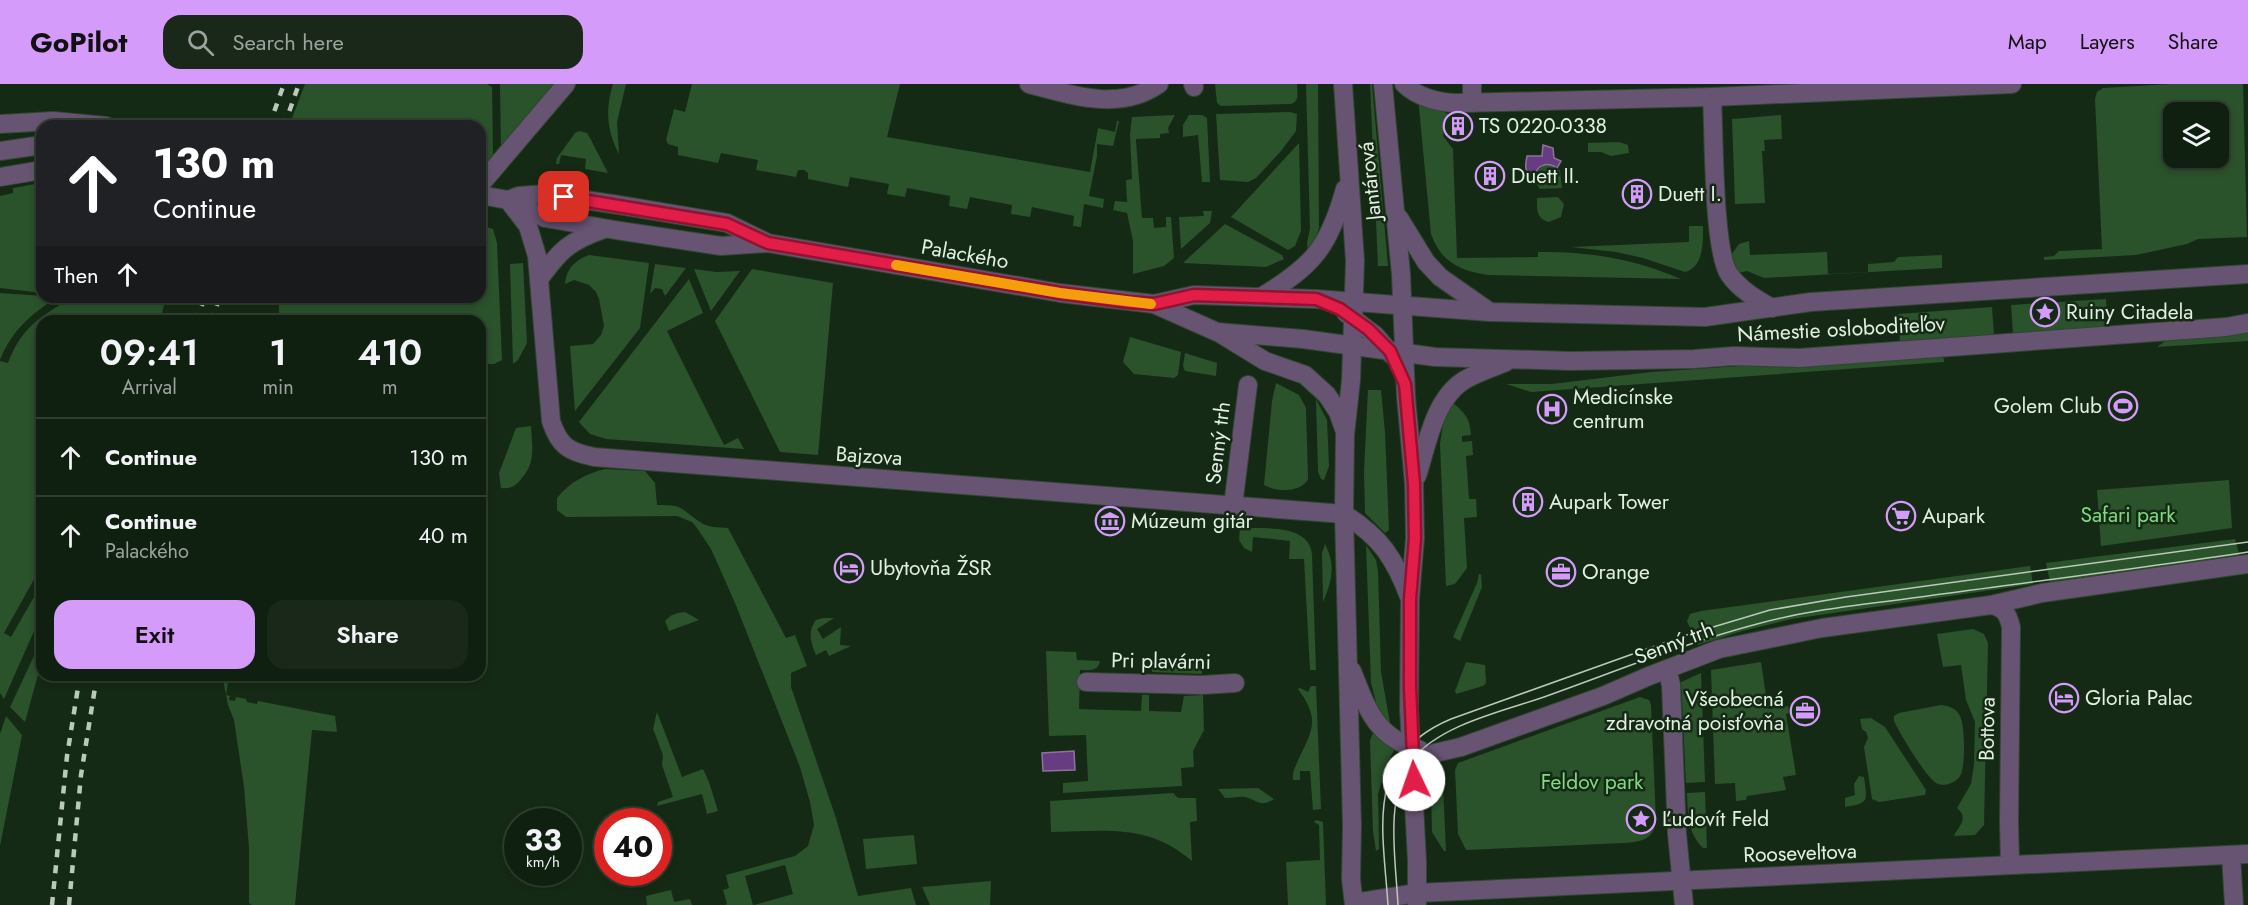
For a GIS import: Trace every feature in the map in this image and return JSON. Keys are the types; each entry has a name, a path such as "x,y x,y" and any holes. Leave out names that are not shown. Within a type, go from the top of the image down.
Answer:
{"street":[{"path":"486,178 566,84"},
{"path":"1029,84 1089,99 1116,99 1141,94 1159,84"},
{"name":"Jantárová","path":"1343,84 1354,274 1358,308 1368,335 1351,380 1346,435 1344,514 1352,826 1351,879 1354,904"},
{"name":"Jantárová","path":"1383,84 1401,274 1398,311 1399,349 1405,384 1414,484 1415,538 1410,599 1409,710 1415,800"},
{"path":"1404,84 1436,100 1450,103 1712,96 2012,84"},
{"path":"1472,84 1472,103"},
{"path":"1712,96 1719,233 1723,262 1728,273 1752,296 1772,308"},
{"path":"0,124 36,122"},
{"path":"0,151 36,146"},
{"path":"0,177 36,171"},
{"path":"1261,297 1293,278 1320,250 1336,220 1349,175"},
{"name":"Palackého","path":"508,200 519,196 545,194 619,205 727,224 768,243"},
{"name":"Palackého","path":"486,196 508,200 544,218 605,229 721,246 768,243 1060,293 1154,304 1217,332 1332,341 1368,335"},
{"name":"Bajzova","path":"508,200 528,226 534,241 540,278 551,422 556,437 561,443 583,455 1344,514"},
{"path":"1396,212 1426,262 1440,277 1490,312"},
{"path":"540,278 564,248 586,235 605,229"},
{"name":"Námestie osloboditeľov","path":"1490,312 1705,317 1811,302 2248,274"},
{"name":"Palackého","path":"1154,304 1194,295 1316,299 1358,308 1398,311"},
{"path":"1358,308 1368,335 1399,349"},
{"path":"1368,335 1398,311 1436,309 1490,312"},
{"name":"Námestie osloboditeľov","path":"1399,349 1435,357 1511,360 1694,359 1734,356 1799,358 2226,327 2248,323"},
{"path":"1217,332 1265,361 1305,375 1327,395 1346,435"},
{"path":"1368,335 1399,349"},
{"path":"1414,484 1439,409 1450,392 1467,378 1511,360"},
{"name":"Senný trh","path":"1233,506 1248,386"},
{"path":"1344,514 1360,524 1388,552 1400,572 1410,599"},
{"path":"1990,605 2042,593 2248,564"},
{"name":"Senný trh","path":"1412,748 1426,751 1461,747 1603,696 1667,669 1744,643 1822,628 1990,605"},
{"name":"Bottova","path":"1990,605 1998,606 2006,611 2011,627 2008,822 2010,865"},
{"path":"1347,660 1374,722 1398,742 1412,748"},
{"path":"1667,669 1671,684 1684,905"},
{"name":"Pri plavárni","path":"1086,682 1202,685 1235,683"},
{"path":"1417,899 1415,800 1423,769 1432,756 1442,750"},
{"path":"2234,905 2239,855"},
{"name":"Rooseveltova","path":"1354,904 1682,879 1854,874 2239,855"}],"green space":[{"path":"305,84 487,84 492,87 493,154 486,161 486,120 291,120"},
{"path":"500,84 554,84 501,150"},
{"path":"613,84 626,84 617,122 619,154 608,120"},
{"path":"692,84 900,84 887,137 1090,172 1098,128 1115,132 1117,121 1119,121 1113,146 1097,144 1097,156 1089,196 1104,199 1103,208 1084,204 1081,227 1073,226 1074,216 1032,207 1030,217 1011,214 1012,205 970,197 967,209 949,206 950,196 907,188 905,197 887,194 889,184 850,177 848,187 808,179 808,173 804,170 798,170 796,177 756,170 758,160 721,153 718,163 678,155 678,147 668,144 666,140 674,109 685,112"},
{"path":"1215,84 1297,84 1297,96 1296,101 1291,104 1221,106 1217,103"},
{"path":"1306,84 1318,84 1319,228 1308,252 1310,229"},
{"path":"1370,84 1372,84 1388,266 1378,266"},
{"path":"2171,84 2243,84 2247,237 2198,239 2187,244 2136,255 2044,260 2044,257 2054,256 2059,251 2102,249 2095,99 2097,92 2103,88"},
{"path":"1418,97 1448,114 1450,124 1445,124 1443,136 1453,149 1457,258 1538,257 1538,252 1575,253 1629,261 1681,279 1488,275 1469,271 1453,264 1440,252 1431,234"},
{"path":"1290,112 1297,114 1296,131 1256,178 1248,182 1220,180 1216,114"},
{"path":"1175,115 1168,128 1169,133 1160,134 1160,138 1136,139 1142,218 1153,218 1154,228 1166,227 1166,217 1171,217 1174,258 1164,266 1133,274 1133,241 1127,213 1113,210 1115,201 1127,202 1126,180 1132,179 1130,134 1132,117"},
{"path":"1189,115 1202,115 1207,118 1210,182 1202,182 1198,135 1183,137 1183,125"},
{"path":"1781,115 1782,139 1764,140 1765,151 1762,151 1765,203 1735,204 1732,119"},
{"path":"579,131 587,133 608,173 585,169 586,159 561,155 559,164 556,164 557,158 575,133"},
{"path":"1619,142 1628,145 1629,153 1611,156 1601,152 1588,152 1588,143"},
{"path":"1299,143 1301,231 1295,246 1288,250 1231,217"},
{"path":"1545,164 1554,165 1560,171 1562,188 1540,189 1535,182 1535,173"},
{"path":"35,184 36,188 36,196 34,197 36,292 0,288 0,196 13,193 13,188"},
{"path":"1558,197 1564,204 1561,217 1549,222 1545,221 1539,216 1537,198"},
{"path":"1203,211 1212,211 1210,223 1181,249 1179,217 1204,216"},
{"path":"1225,224 1282,255 1284,259 1266,267 1183,263"},
{"path":"1689,226 1703,226 1702,246 1696,265 1685,272 1616,252 1571,247 1689,242"},
{"path":"486,227 493,229 497,243 502,360 494,364 486,364 486,315 280,315 278,303 486,303"},
{"path":"1749,241 1750,255 1827,252 1828,274 1868,272 1868,264 1894,262 1898,257 1942,255 1942,268 1764,278 1747,271 1738,273 1731,255 1739,244"},
{"path":"589,255 649,263 640,328 575,411 570,346 593,344 601,335 604,326 596,292 589,285 574,280 565,284 572,266"},
{"path":"523,263 527,343 518,360 513,364 510,264"},
{"path":"655,264 686,268 665,296 662,289 655,288 650,294"},
{"path":"694,269 716,272 740,271 711,311"},
{"path":"752,269 833,283 818,455 780,452 715,321"},
{"path":"689,279 703,313 667,331 724,445 738,438 744,449 606,439 590,434 579,422"},
{"path":"0,293 36,295 36,303 49,303 23,324 10,340 0,360"},
{"path":"2106,299 2108,327 2013,333 2011,305"},
{"path":"63,303 164,303 162,315 44,315"},
{"path":"1992,307 1994,335 1900,342 1898,314"},
{"path":"36,321 36,576 4,633 11,637 36,593 36,627 4,699 0,693 0,361 8,363 19,340"},
{"path":"2248,331 2248,341 2157,347 2171,337"},
{"path":"1130,337 1181,352 1178,375 1174,378 1134,374 1123,362"},
{"path":"1943,352 1944,362 1531,392 1506,384 1552,384 1651,372"},
{"path":"1185,353 1217,363 1216,376 1185,371 1183,366"},
{"path":"1276,383 1299,395 1306,408 1308,479 1300,487 1288,490 1264,485 1272,401"},
{"path":"1368,390 1381,390 1389,530 1385,533 1365,513 1364,471"},
{"path":"1316,399 1327,420 1329,466 1324,480 1318,472"},
{"path":"1453,403 1464,413 1469,424 1471,435 1462,436 1462,442 1472,441 1473,455 1466,456 1469,499 1476,499 1477,517 1464,518 1467,568 1455,584 1446,586 1440,444 1443,423"},
{"path":"531,426 532,454 529,466 515,485 501,488 499,473 516,428"},
{"path":"605,469 645,471 655,483 657,505 677,507 706,525 728,528 786,638 795,635 807,666 791,673 791,687 836,818 858,896 911,888 916,905 754,905 793,894 785,865 745,876 753,905 725,905 727,904 723,890 729,888 726,875 795,856 808,846 814,825 810,802 800,767 735,603 711,549 692,522 677,516 566,517 557,510 557,498 567,487 584,476"},
{"name":"Safari park","path":"2229,480 2232,528 2101,546 2097,490"},
{"path":"1240,528 1272,528 1294,532 1309,544 1312,554 1316,670 1310,670 1304,559 1289,559 1290,541 1253,537 1252,552 1244,548 1239,540"},
{"path":"2235,539 2240,557 2050,582 2046,563"},
{"path":"1325,544 1331,559 1332,573 1323,602 1322,553"},
{"path":"1366,545 1376,560 1378,571 1381,672 1390,723 1384,719 1377,706 1371,683"},
{"path":"2030,566 2033,584 1792,619 1698,645 1692,627 1690,628 1687,621 1690,614 1701,611"},
{"path":"1479,574 1481,574 1482,587 1460,641 1453,637"},
{"path":"685,612 699,620 669,631 665,621 674,614"},
{"path":"834,618 817,629 823,639 841,627 840,645 851,646 829,656 826,650 816,655 811,633 816,620"},
{"path":"1973,629 1984,634 1988,643 1984,825 1975,835 1954,836 1963,819 1957,808 1971,784 1975,722 1966,700 1961,665 1943,667 1937,634"},
{"path":"1046,651 1076,652 1077,660 1100,661 1095,669 1080,670 1079,709 1141,711 1142,695 1149,695 1149,711 1181,712 1184,696 1203,695 1204,730 1193,751 1194,767 1181,768 1182,786 1063,793 1063,783 1088,781 1086,735 1049,736"},
{"path":"36,652 36,681 25,722 10,707"},
{"path":"1152,662 1202,664 1202,674 1152,672"},
{"path":"1466,662 1485,665 1486,683 1456,694 1455,691"},
{"path":"1761,662 1768,709 1788,706 1789,713 1786,714 1796,775 1783,777 1786,790 1747,796 1746,800 1736,801 1735,783 1715,784 1711,670"},
{"path":"1701,673 1705,782 1686,783 1681,682"},
{"path":"223,681 228,681 226,695"},
{"path":"1311,686 1316,686 1321,809 1313,810 1310,771 1300,771 1300,780 1293,780 1294,769 1308,739 1312,723 1309,708 1298,689 1308,692"},
{"path":"226,695 230,696 229,700 235,701 236,697 257,704 258,701 335,716 337,732 312,730 295,905 252,905 249,903 249,848 244,787 234,720"},
{"name":"Feldov park","path":"1640,697 1649,700 1651,705 1656,820 1653,832 1646,839 1630,843 1466,850 1458,834 1455,770 1458,763"},
{"path":"1941,705 1952,708 1958,713 1962,721 1964,743 1961,775 1952,783 1944,785 1936,783 1926,773 1894,721 1894,716 1899,713"},
{"path":"657,712 682,777 703,769 718,811 707,814 702,794 657,806 658,802 673,797 662,765 663,755 653,729"},
{"path":"6,716 22,735 0,846 0,734"},
{"path":"1871,718 1885,727 1926,790 1925,795 1879,802 1872,799 1864,747 1868,738 1862,729 1860,719"},
{"path":"1373,733 1394,748 1378,794 1379,849 1376,851 1373,831 1370,740"},
{"path":"1442,764 1446,851 1432,832 1433,777"},
{"path":"1859,776 1864,777 1865,800 1845,807 1845,798 1855,795 1854,784"},
{"path":"1258,788 1274,799 1270,802 1259,803 1245,797 1225,798 1218,789"},
{"path":"1705,792 1707,848 1703,848 1691,829 1687,793"},
{"path":"1173,793 1178,798 1196,798 1197,821 1190,822 1192,861 1159,840 1142,835 1108,831 1051,832 1050,801"},
{"path":"1316,820 1323,822 1326,905 1288,905 1286,862 1320,860 1319,825 1314,822"},
{"path":"914,835 917,864 866,869 863,839"},
{"path":"991,881 990,905 930,905 922,887"},
{"path":"671,890 674,902 690,899 692,905 647,905 646,896"}],"shaded area":[{"path":"1543,145 1553,148 1554,158 1561,161 1557,168 1543,165 1534,177 1526,169 1527,156 1542,156"},
{"path":"1074,751 1075,770 1043,771 1042,753"}],"tram line":[{"path":"1388,905 1383,822 1385,797 1392,773 1404,752 1423,734 1451,719 1683,636 1770,610 1846,597 2248,542"},
{"path":"1398,905 1394,830 1398,792 1403,775 1412,760 1424,748 1455,728 1703,640 1800,614 2248,552"}],"railway":[{"path":"271,120 284,84"},
{"path":"286,120 299,84"},
{"path":"198,315 203,303"},
{"path":"213,315 218,303"},
{"path":"52,905 67,756 79,681"},
{"path":"69,905 81,775 96,681"}],"slow traffic":[{"path":"896,265 1060,293 1151,304"}],"place":[{"name":"TS 0220-0338","path":"1458,126"},
{"name":"Duett II.","path":"1490,176"},
{"name":"Duett I.","path":"1637,194"},
{"name":"Ruiny Citadela","path":"2045,312"},
{"name":"Golem Club","path":"2123,406"},
{"name":"Medicínske centrum","path":"1552,409"},
{"name":"Aupark Tower","path":"1528,502"},
{"name":"Aupark","path":"1901,516"},
{"name":"Múzeum gitár","path":"1110,521"},
{"name":"Ubytovňa ŽSR","path":"849,568"},
{"name":"Orange","path":"1561,572"},
{"name":"Gloria Palac","path":"2064,698"},
{"name":"Všeobecná zdravotná poisťovňa","path":"1805,711"},
{"name":"Ľudovít Feld","path":"1641,819"}],"route":[{"path":"564,197 727,224 768,243 1079,296 1154,304 1194,295 1316,299 1353,317 1390,351 1405,384 1414,484 1415,538 1410,599 1409,710 1414,780"}]}
